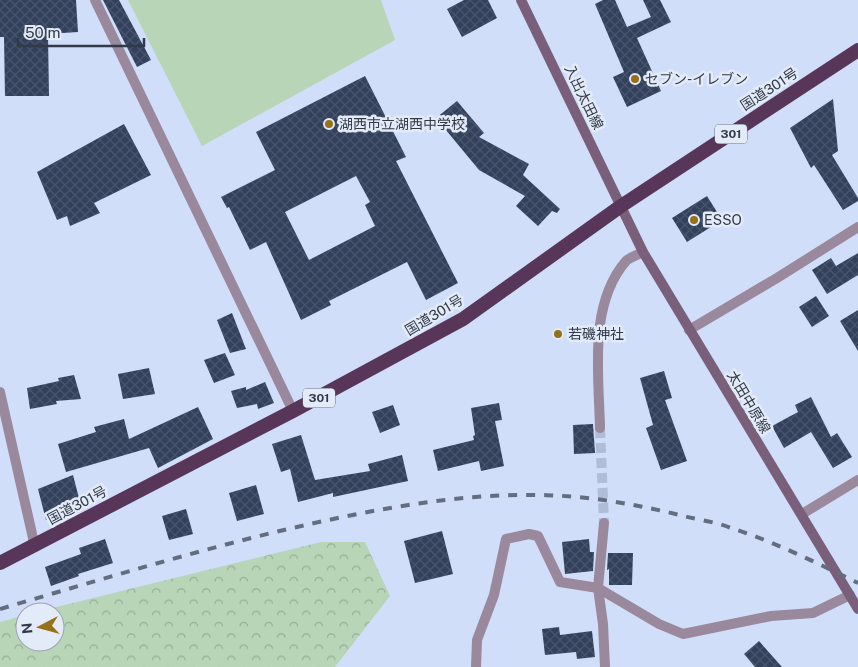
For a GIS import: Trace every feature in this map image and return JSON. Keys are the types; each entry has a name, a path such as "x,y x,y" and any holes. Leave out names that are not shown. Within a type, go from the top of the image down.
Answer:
{"highway":[{"name":"国道301号","path":"0,563 35,547 293,411 462,319 621,206 858,50"}],"main road":[{"name":"入出太田線","path":"521,0 621,206"},
{"name":"太田中原線","path":"621,206 643,252 858,609"}],"street":[{"path":"95,0 293,411"},
{"path":"689,330 858,227"},
{"path":"600,428 599,352 601,318 612,286 627,260 643,252"},
{"path":"0,392 35,547"},
{"path":"802,514 858,480"},
{"path":"604,523 598,588 603,624 605,667"},
{"path":"476,667 477,640 494,595 506,539 529,534 538,536 560,582 598,588 659,624 683,634 705,632 722,625 771,616 813,613 850,595"}],"green space":[{"path":"128,0 381,0 395,40 202,146"},
{"path":"321,542 365,542 390,596 335,667 0,667 0,622 15,618 15,652 65,652 65,605"}],"building":[{"path":"0,0 76,0 78,32 48,34 49,96 5,96 4,37 0,37"},
{"path":"103,0 119,0 151,60 137,67"},
{"path":"464,0 488,0 497,18 462,37 447,9"},
{"path":"603,0 615,0 627,27 651,17 643,0 660,0 671,22 637,38 661,91 627,107 613,77 624,72 595,4"},
{"path":"365,76 406,157 396,161 458,283 426,300 407,262 329,301 331,305 301,320 266,242 250,250 229,207 227,208 221,197 275,170 256,132","holes":["356,176 370,202 365,205 375,226 309,260 285,212"]},
{"path":"833,99 838,151 832,155 858,198 858,201 843,210 814,165 811,168 790,128"},
{"path":"457,101 484,133 479,137 529,164 523,175 560,209 557,213 552,211 538,226 516,206 525,196 479,170 436,118"},
{"path":"124,124 151,175 94,203 100,213 70,226 67,216 57,220 37,172"},
{"path":"707,196 722,220 687,242 672,218"},
{"path":"858,253 858,275 827,294 812,270 831,258 836,266"},
{"path":"816,296 829,316 812,327 799,307"},
{"path":"858,310 858,351 840,321"},
{"path":"232,313 246,349 230,353 217,320"},
{"path":"225,353 235,375 214,383 204,360"},
{"path":"149,368 155,394 123,399 118,374"},
{"path":"664,371 672,398 665,400 687,461 661,470 646,428 653,425 640,378"},
{"path":"74,375 81,399 56,401 57,404 30,409 27,388 59,381 58,378"},
{"path":"265,382 274,403 258,409 257,404 237,408 231,391 246,387 246,390"},
{"path":"811,397 831,437 837,433 852,457 833,468 811,432 784,448 772,426 798,412 795,405"},
{"path":"499,403 502,420 495,421 504,466 481,471 479,461 438,471 433,450 474,440 471,408"},
{"path":"393,405 400,425 380,433 372,412"},
{"path":"198,407 213,439 158,468 149,448 66,472 58,444 96,432 94,427 124,419 129,439"},
{"path":"593,424 595,453 574,454 573,425"},
{"path":"301,435 315,480 370,471 368,464 402,455 408,481 333,497 333,493 298,502 290,469 281,472 272,444"},
{"path":"73,475 80,502 62,505 65,514 46,520 38,489"},
{"path":"256,485 264,514 237,521 229,493"},
{"path":"186,509 193,534 169,540 162,516"},
{"path":"442,531 453,574 415,583 404,541"},
{"path":"105,539 113,563 78,574 79,576 51,586 45,567 81,554 79,548"},
{"path":"589,539 590,552 594,552 593,571 565,574 562,542"},
{"path":"608,553 633,553 632,585 609,585 609,569 607,570"},
{"path":"559,627 560,635 592,631 595,657 577,659 576,652 545,655 542,629"},
{"path":"759,641 782,667 755,667 744,654"}],"tunnel":[{"path":"600,428 604,523"}],"railway":[{"path":"0,609 180,557 288,529 364,513 441,500 518,495 596,499 719,524 780,546 858,583"}],"place":[{"name":"セブン-イレブン","path":"635,79"},
{"name":"湖西市立湖西中学校","path":"329,124"},
{"name":"ESSO","path":"694,220"},
{"name":"若磯神社","path":"558,334"}]}
